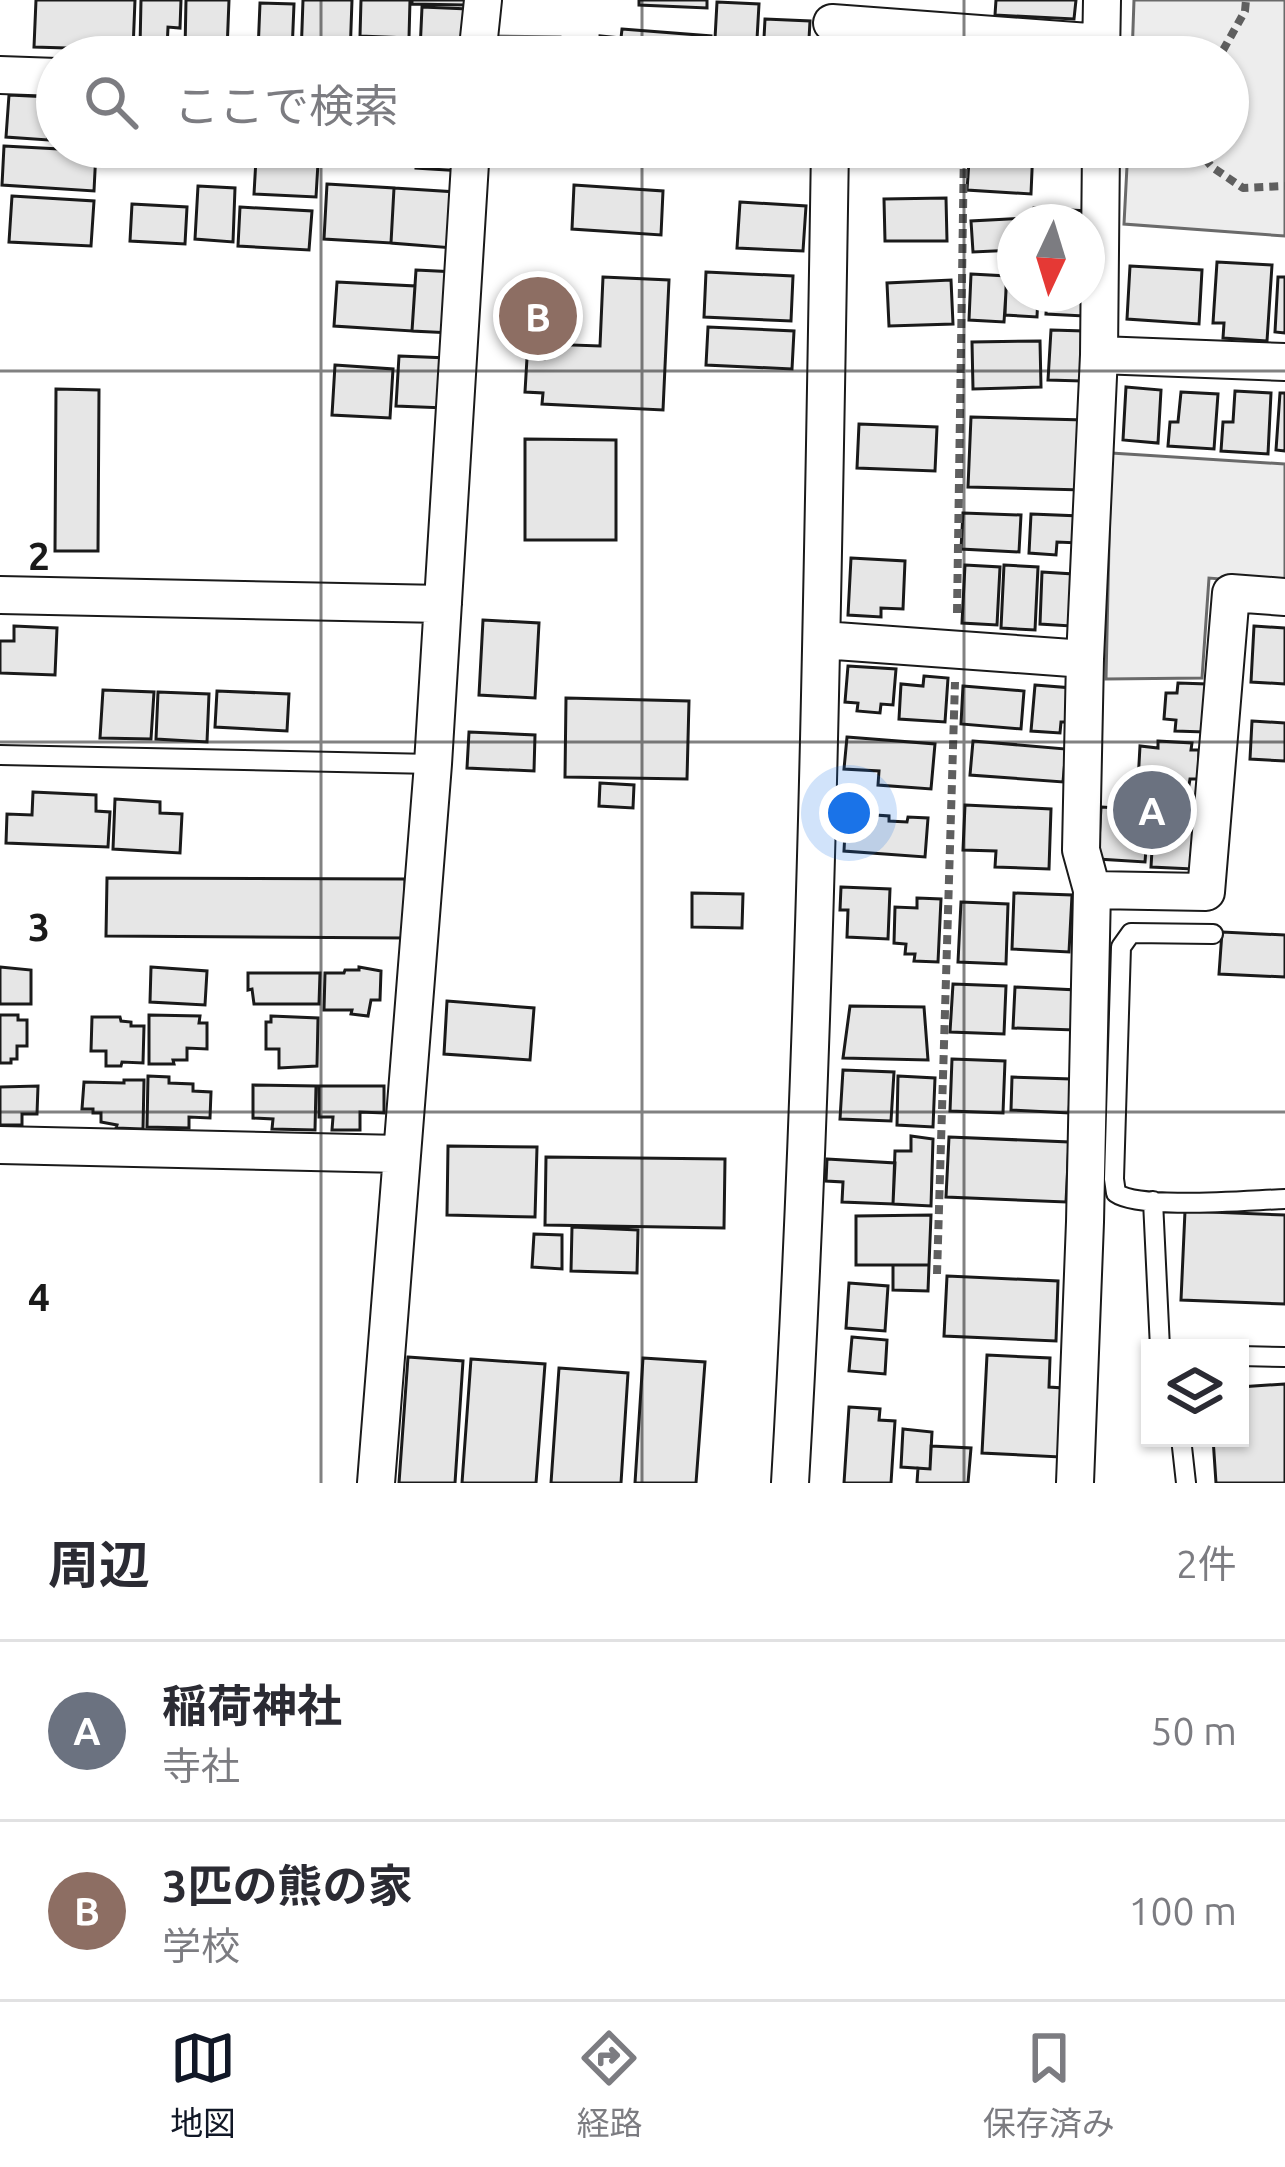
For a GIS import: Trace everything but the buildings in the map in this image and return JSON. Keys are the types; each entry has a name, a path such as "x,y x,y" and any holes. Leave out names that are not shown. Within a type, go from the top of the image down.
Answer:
{"street":[{"path":"479,36 482,0"},
{"path":"1102,0 1109,36"},
{"path":"832,27 937,36"},
{"path":"0,76 36,77"},
{"path":"376,1483 433,764 470,168"},
{"path":"790,1483 804,1219 822,640 830,168"},
{"path":"1075,1483 1092,890 1081,850 1099,355 1101,168"},
{"path":"1099,355 1285,362"},
{"path":"1092,890 1206,892 1232,593 1285,597"},
{"path":"0,595 443,604"},
{"path":"822,640 1085,659"},
{"path":"0,1145 401,1154"}],"lane":[{"path":"0,755 433,764"},
{"path":"1213,934 1131,933 1120,947 1116,1193 1126,1200 1154,1201 1285,1199"},
{"path":"1154,1201 1160,1339"},
{"path":"1249,1356 1285,1357"},
{"path":"1182,1447 1186,1483"}],"path":[{"path":"1231,36 1246,11 1246,0"},
{"path":"1213,168 1243,188 1285,186"},
{"path":"937,1274 941,1210"}],"shaded area":[{"path":"1134,0 1285,0 1285,236 1124,224 1127,168 1249,168 1249,36 1133,36"},
{"path":"1111,453 1285,464 1285,584 1209,578 1202,678 1106,679"}],"place":[{"name":"3匹の熊の家","path":"538,316"},
{"name":"稲荷神社","path":"1152,810"}]}
